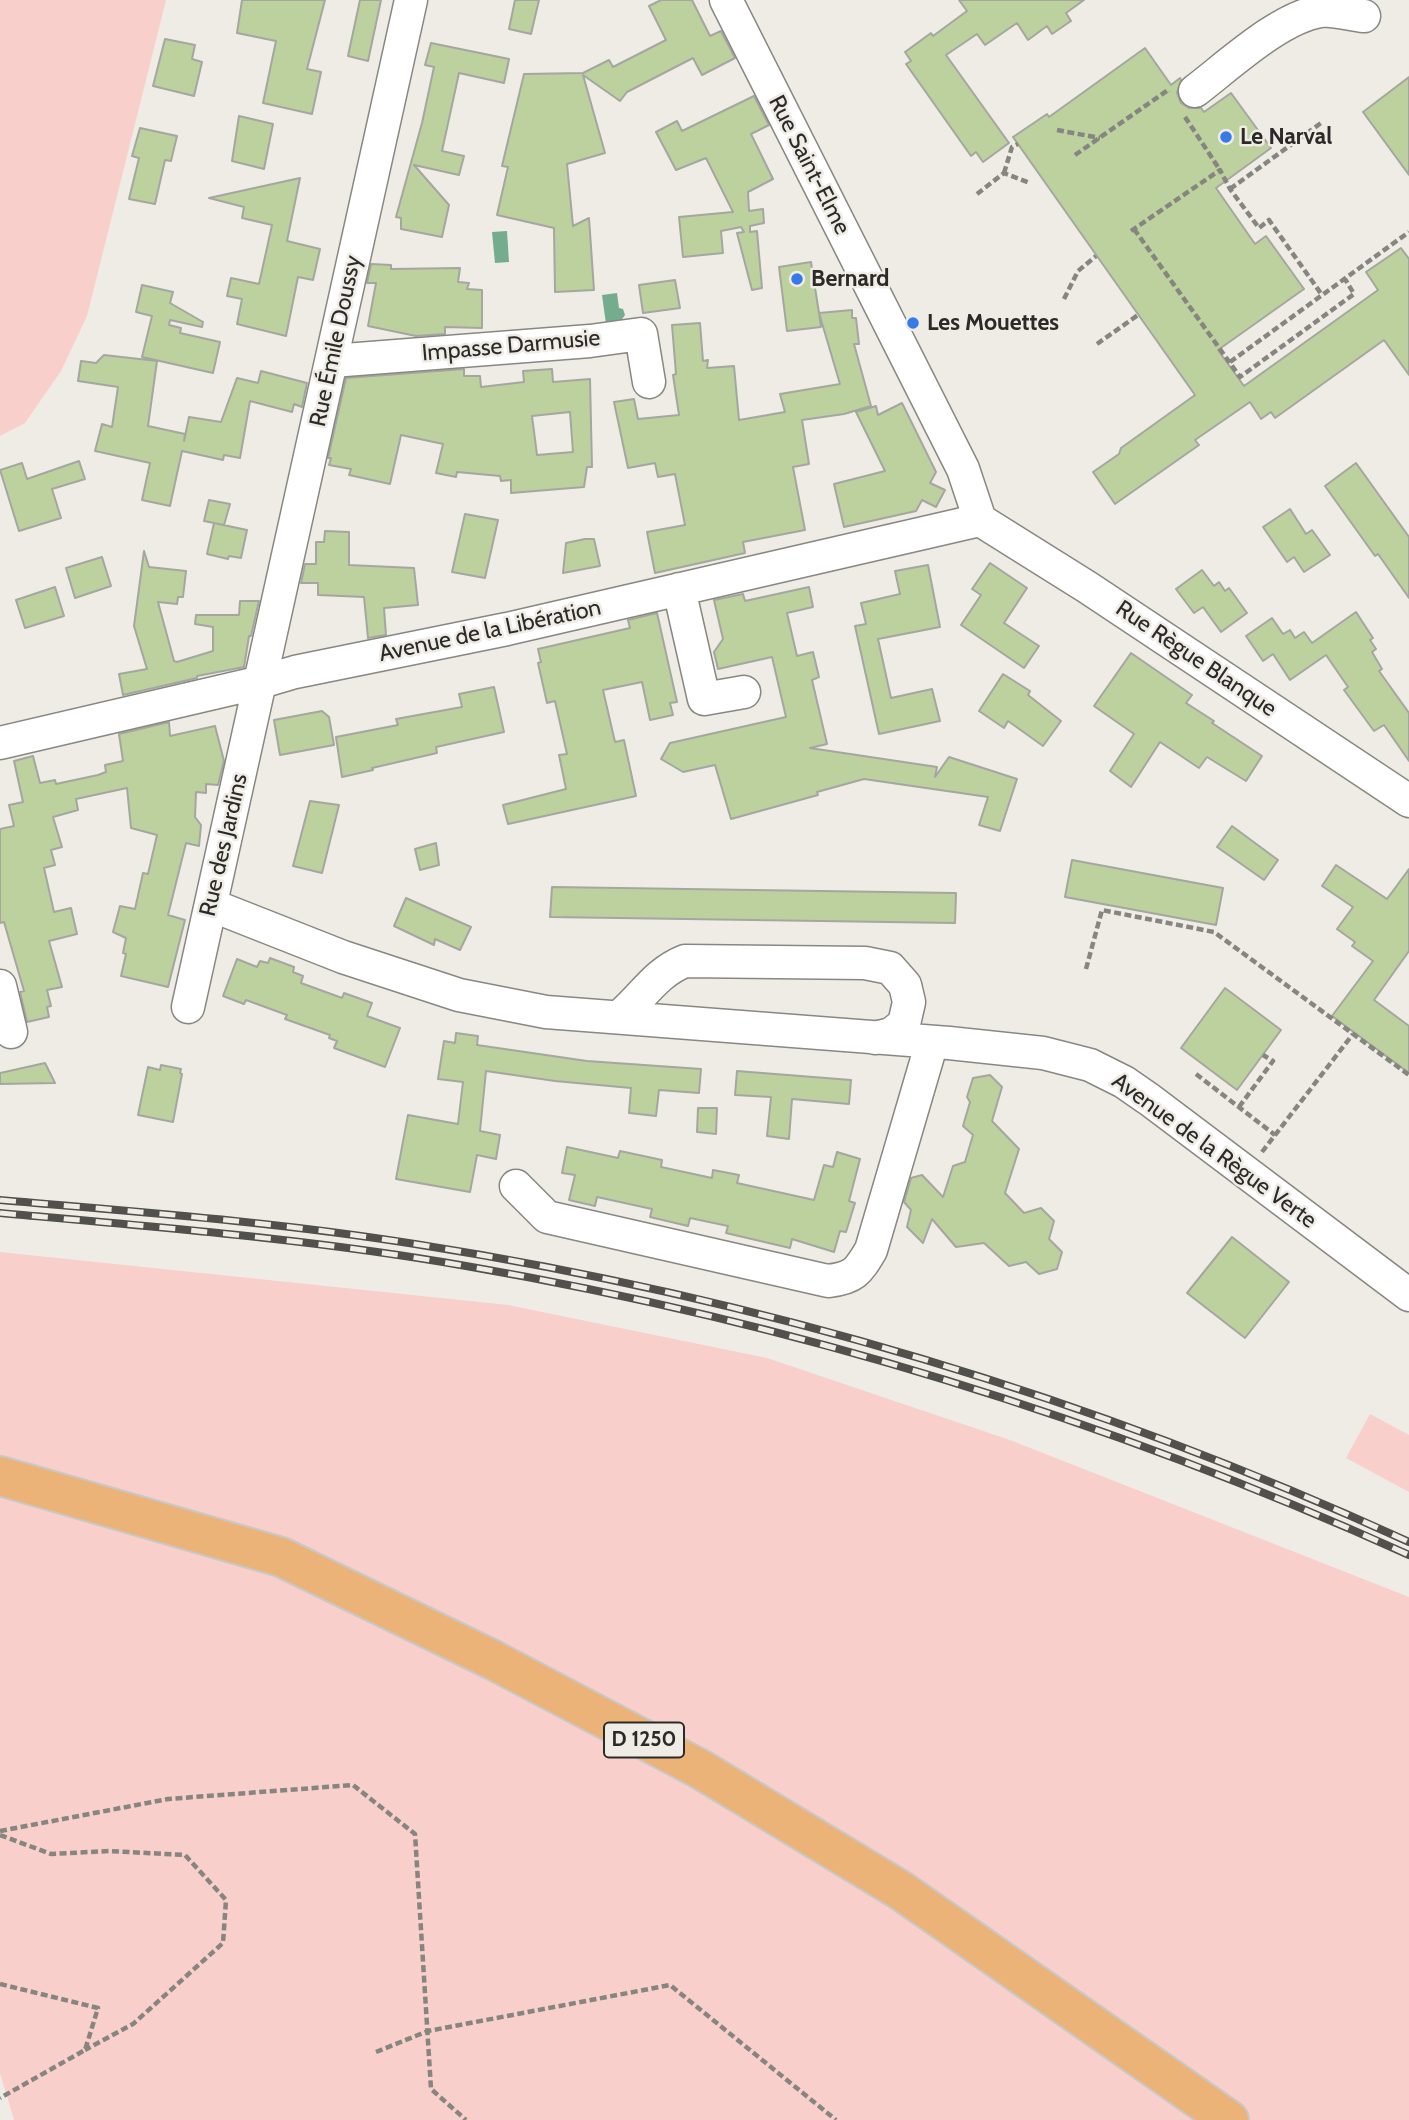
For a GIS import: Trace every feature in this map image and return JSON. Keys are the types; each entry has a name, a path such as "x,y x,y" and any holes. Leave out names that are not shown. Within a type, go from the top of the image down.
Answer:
{"main road":[{"name":"D 1250","path":"0,1476 281,1557 493,1660 700,1769 900,1890 1229,2120"}],"street":[{"name":"Rue Émile Doussy","path":"261,682 411,0"},
{"name":"Rue Saint-Elme","path":"726,0 963,469 981,520"},
{"path":"1184,101 1272,32 1298,19 1322,11 1364,16"},
{"name":"Impasse Darmusie","path":"332,360 590,341 641,334 649,382"},
{"name":"Avenue de la Libération","path":"0,743 295,672 507,629 981,520"},
{"name":"Rue Règue Blanque","path":"981,520 1104,598 1409,801"},
{"path":"679,589 704,699 744,692"},
{"name":"Rue des Jardins","path":"188,1007 261,682"},
{"name":"Avenue de la Règue Verte","path":"211,905 343,957 459,995 546,1012 932,1042 1043,1053 1090,1065 1124,1082 1409,1295"},
{"path":"619,1017 636,1003 667,968 685,961 864,963 890,968 905,985 909,1002 904,1024 891,1034 875,1038"},
{"path":"0,986 11,1032"},
{"path":"516,1186 547,1217 828,1282 845,1279 860,1270 871,1250 932,1042"}],"path":[{"path":"1076,155 1168,90 1184,101 1230,189 1259,228 1269,220 1322,295"},
{"path":"1230,189 1321,123"},
{"path":"1057,130 1100,138"},
{"path":"977,194 1004,173 1012,148 1018,144"},
{"path":"1220,170 1133,230 1240,377 1354,294 1345,279"},
{"path":"1004,173 1030,183"},
{"path":"1230,362 1409,232"},
{"path":"1064,299 1078,271 1096,256"},
{"path":"1097,344 1138,315"},
{"path":"1086,969 1102,910 1214,932 1409,1075"},
{"path":"1246,1172 1353,1034"},
{"path":"1239,1107 1273,1061 1264,1055"},
{"path":"1196,1074 1275,1135"},
{"path":"0,1833 168,1799 353,1785 415,1834 432,2089 466,2120"},
{"path":"0,1833 51,1854 109,1851 185,1855 226,1900 223,1943 133,2024 0,2098"},
{"path":"0,1984 98,2008 85,2050"},
{"path":"376,2052 428,2031 670,1985 836,2120"}],"shaded area":[{"path":"0,0 166,0 87,316 61,371 25,423 0,436"},
{"path":"507,231 509,262 495,263 492,232"},
{"path":"617,293 619,308 623,309 625,315 620,322 606,324 602,295"},
{"path":"0,1252 508,1305 767,1358 1010,1440 1409,1597 1409,2120 14,2120 0,2073"},
{"path":"1370,1414 1409,1435 1409,1492 1346,1458"}],"building":[{"path":"242,0 325,0 307,69 321,72 312,114 263,103 276,41 237,33"},
{"path":"360,0 381,0 368,61 348,56"},
{"path":"515,0 539,0 531,34 509,29"},
{"path":"661,0 692,0 710,36 721,31 735,58 702,75 693,58 627,92 620,101 583,75 605,153 567,164 573,226 589,218 594,290 555,292 554,228 497,215 508,167 502,166 524,74 583,73 609,60 613,67 666,40 649,6"},
{"path":"959,0 1084,0 1066,13 1071,21 1052,34 1047,26 1028,40 1017,23 985,45 977,34 946,55 1009,143 983,162 976,152 971,156 906,64 911,61 905,52 967,11"},
{"path":"165,39 195,45 192,59 202,62 194,96 153,86"},
{"path":"431,43 509,59 504,83 459,73 442,151 464,156 459,175 414,165 449,205 442,237 401,229 401,218 396,217 422,123 434,67 425,65"},
{"path":"1145,48 1171,85 1180,78 1177,93 1181,103 1189,108 1201,108 1204,112 1231,93 1271,148 1216,188 1255,244 1266,236 1304,289 1218,350 1244,386 1378,290 1366,272 1401,248 1409,259 1409,375 1384,340 1275,418 1271,412 1261,419 1250,402 1195,440 1199,445 1115,504 1093,472 1119,454 1121,448 1195,395 1013,137 1047,114 1049,117"},
{"path":"1409,77 1409,175 1363,112"},
{"path":"754,96 769,125 751,134 773,179 748,192 749,211 763,209 764,223 750,226 750,232 757,231 762,288 752,290 737,233 744,232 741,227 721,231 723,253 683,257 679,217 733,212 706,158 676,170 656,132 677,121 682,131"},
{"path":"239,116 273,124 264,169 232,161"},
{"path":"140,128 177,136 171,161 165,160 155,204 129,199 139,158 132,156"},
{"path":"300,178 287,241 320,249 313,280 298,277 286,336 237,324 242,299 227,296 231,278 259,284 272,225 242,218 244,207 209,198"},
{"path":"811,262 821,327 787,331 779,267"},
{"path":"371,264 391,265 391,269 460,268 458,282 469,283 467,289 482,290 482,328 445,327 445,334 416,336 368,326 376,283 367,283"},
{"path":"675,280 680,308 643,313 639,285"},
{"path":"142,285 173,292 170,303 203,322 202,327 170,320 169,325 181,328 180,333 220,342 213,373 142,357 152,316 136,312"},
{"path":"852,310 852,318 856,318 859,344 854,344 871,406 844,414 802,420 809,464 793,467 805,530 743,542 745,553 655,573 647,532 685,525 675,474 658,477 655,463 628,468 614,402 634,399 638,419 679,415 673,375 676,374 672,325 700,323 703,361 708,360 707,368 734,366 739,420 785,412 780,394 840,384 819,313"},
{"path":"104,355 157,361 148,426 185,434 184,441 189,417 221,422 237,378 258,383 261,371 307,383 302,407 294,404 292,412 250,401 240,458 224,455 223,460 182,451 170,506 142,500 150,463 95,451 102,424 112,427 118,387 78,381 81,361 96,363"},
{"path":"464,369 464,376 480,376 481,387 524,382 523,371 552,369 553,382 590,379 592,467 587,467 584,487 511,493 511,480 501,481 500,476 457,472 456,477 436,473 443,444 401,435 390,484 349,475 351,469 329,465 331,458 328,458 346,378","holes":["570,412 573,452 537,455 532,416"]},
{"path":"902,403 936,472 930,483 945,490 936,507 922,500 916,511 844,527 834,484 885,471 856,412 876,406 878,415"},
{"path":"79,461 85,479 52,489 61,518 19,531 0,470 22,463 27,479"},
{"path":"1356,463 1409,537 1409,598 1325,486"},
{"path":"209,500 230,504 224,525 204,521"},
{"path":"1290,509 1306,534 1312,530 1330,555 1304,572 1294,557 1287,562 1263,527"},
{"path":"465,514 498,520 485,578 452,572"},
{"path":"214,523 247,530 241,558 229,556 228,559 207,554"},
{"path":"325,531 349,532 349,565 414,568 418,605 384,608 386,635 368,638 364,597 318,595 318,583 301,583 305,564 316,564 316,542 324,542"},
{"path":"594,539 600,566 563,573 566,543"},
{"path":"144,551 149,567 186,571 183,597 178,597 177,604 158,602 174,661 213,651 213,627 195,624 196,615 239,615 240,601 259,601 244,667 123,695 119,674 147,669 134,626"},
{"path":"102,557 111,586 75,598 66,568"},
{"path":"990,563 1027,588 1004,623 1039,646 1024,668 961,625 981,595 972,589"},
{"path":"928,565 940,627 878,639 891,698 932,689 940,721 879,734 855,626 866,624 861,603 900,594 895,571"},
{"path":"1202,570 1214,586 1219,582 1225,591 1229,588 1247,613 1221,632 1203,607 1194,613 1176,589"},
{"path":"55,587 64,616 25,628 16,600"},
{"path":"809,587 813,607 787,613 797,656 813,652 819,677 812,680 827,744 810,748 937,767 935,777 949,757 1017,779 1000,831 979,825 988,797 864,779 731,819 715,765 683,772 661,759 670,743 786,717 772,657 718,669 714,652 723,639 714,600 743,594 745,601"},
{"path":"1356,612 1373,638 1370,640 1376,649 1372,652 1382,669 1379,671 1409,713 1409,761 1384,725 1374,731 1344,690 1348,687 1326,655 1290,680 1273,654 1263,661 1246,636 1272,618 1283,634 1290,630 1295,638 1304,632 1312,643"},
{"path":"657,613 677,702 670,703 673,715 650,720 642,682 603,690 615,742 624,740 636,796 508,824 503,805 566,789 559,755 567,754 555,701 547,703 538,663 541,662 538,649 630,628 628,620"},
{"path":"1131,653 1192,695 1186,703 1262,756 1246,781 1207,757 1199,768 1160,742 1131,787 1110,771 1134,734 1094,706"},
{"path":"1003,674 1030,691 1028,695 1061,721 1043,746 1008,721 1004,728 979,711"},
{"path":"494,687 504,732 436,747 437,753 342,777 336,737 398,725 396,719 462,707 459,694"},
{"path":"322,711 329,717 334,745 280,755 274,720"},
{"path":"169,722 170,736 215,726 224,761 218,785 206,784 206,793 196,792 195,817 201,825 199,846 186,843 168,915 185,920 168,987 121,976 126,938 113,932 120,906 135,909 143,873 148,874 157,835 131,828 127,788 76,799 78,810 53,817 62,847 51,850 55,865 44,868 54,912 71,908 77,934 49,941 62,987 47,990 51,1006 47,1007 49,1017 27,1022 20,992 24,991 4,922 0,923 0,829 14,826 9,805 23,802 14,761 33,756 40,783 55,780 56,784 98,775 106,772 105,765 123,761 119,734"},
{"path":"310,801 339,805 322,873 293,866"},
{"path":"1232,826 1278,860 1264,880 1217,847"},
{"path":"436,843 439,865 420,870 415,849"},
{"path":"1072,860 1223,888 1216,925 1065,897"},
{"path":"1336,865 1387,899 1409,869 1409,951 1374,1000 1409,1026 1409,1073 1332,1016 1373,961 1352,946 1355,942 1337,929 1353,907 1322,886"},
{"path":"552,887 956,893 955,923 550,917"},
{"path":"406,898 471,927 460,950 435,939 434,945 394,926"},
{"path":"270,958 294,967 293,972 303,976 301,983 342,998 344,993 372,1003 367,1016 400,1028 385,1067 334,1048 337,1041 329,1038 330,1035 285,1019 287,1015 246,1000 244,1004 223,996 237,959 257,967 260,961 268,963"},
{"path":"1225,988 1281,1030 1237,1090 1181,1048"},
{"path":"456,1033 478,1036 477,1045 587,1061 701,1069 699,1093 659,1090 656,1116 629,1113 631,1088 486,1071 480,1131 500,1135 496,1159 477,1155 470,1192 396,1179 408,1115 458,1124 463,1082 438,1079 444,1041 455,1043"},
{"path":"45,1063 55,1083 0,1084 0,1073"},
{"path":"161,1065 181,1069 173,1122 138,1115 148,1067 160,1070"},
{"path":"737,1071 851,1080 849,1104 792,1099 789,1139 767,1136 771,1097 735,1095"},
{"path":"990,1075 1002,1087 992,1121 1019,1149 1005,1193 1024,1213 1041,1208 1054,1221 1049,1239 1062,1252 1057,1269 1039,1274 1026,1262 1009,1266 984,1243 956,1247 932,1219 923,1243 907,1227 911,1210 904,1202 911,1178 922,1175 943,1197 953,1166 965,1162 973,1135 963,1126 973,1078"},
{"path":"698,1108 717,1108 716,1134 697,1132"},
{"path":"567,1147 618,1158 620,1151 662,1160 661,1167 712,1178 713,1170 739,1175 737,1183 814,1200 824,1165 833,1167 837,1152 860,1159 849,1201 855,1203 846,1232 840,1231 834,1252 792,1239 790,1248 726,1233 728,1226 690,1218 688,1226 650,1217 652,1209 597,1197 595,1206 569,1200 575,1175 562,1173"},
{"path":"1232,1237 1289,1282 1245,1338 1187,1293"}],"railway":[{"path":"0,1200 208,1218 364,1236 543,1266 671,1293 797,1324 1046,1398 1168,1442 1409,1542"},
{"path":"0,1213 350,1248 588,1289 709,1316 947,1380 1064,1419 1181,1460 1409,1555"}],"place":[{"name":"Le Narval","path":"1226,137"},
{"name":"Bernard","path":"797,279"},
{"name":"Les Mouettes","path":"913,323"}]}
